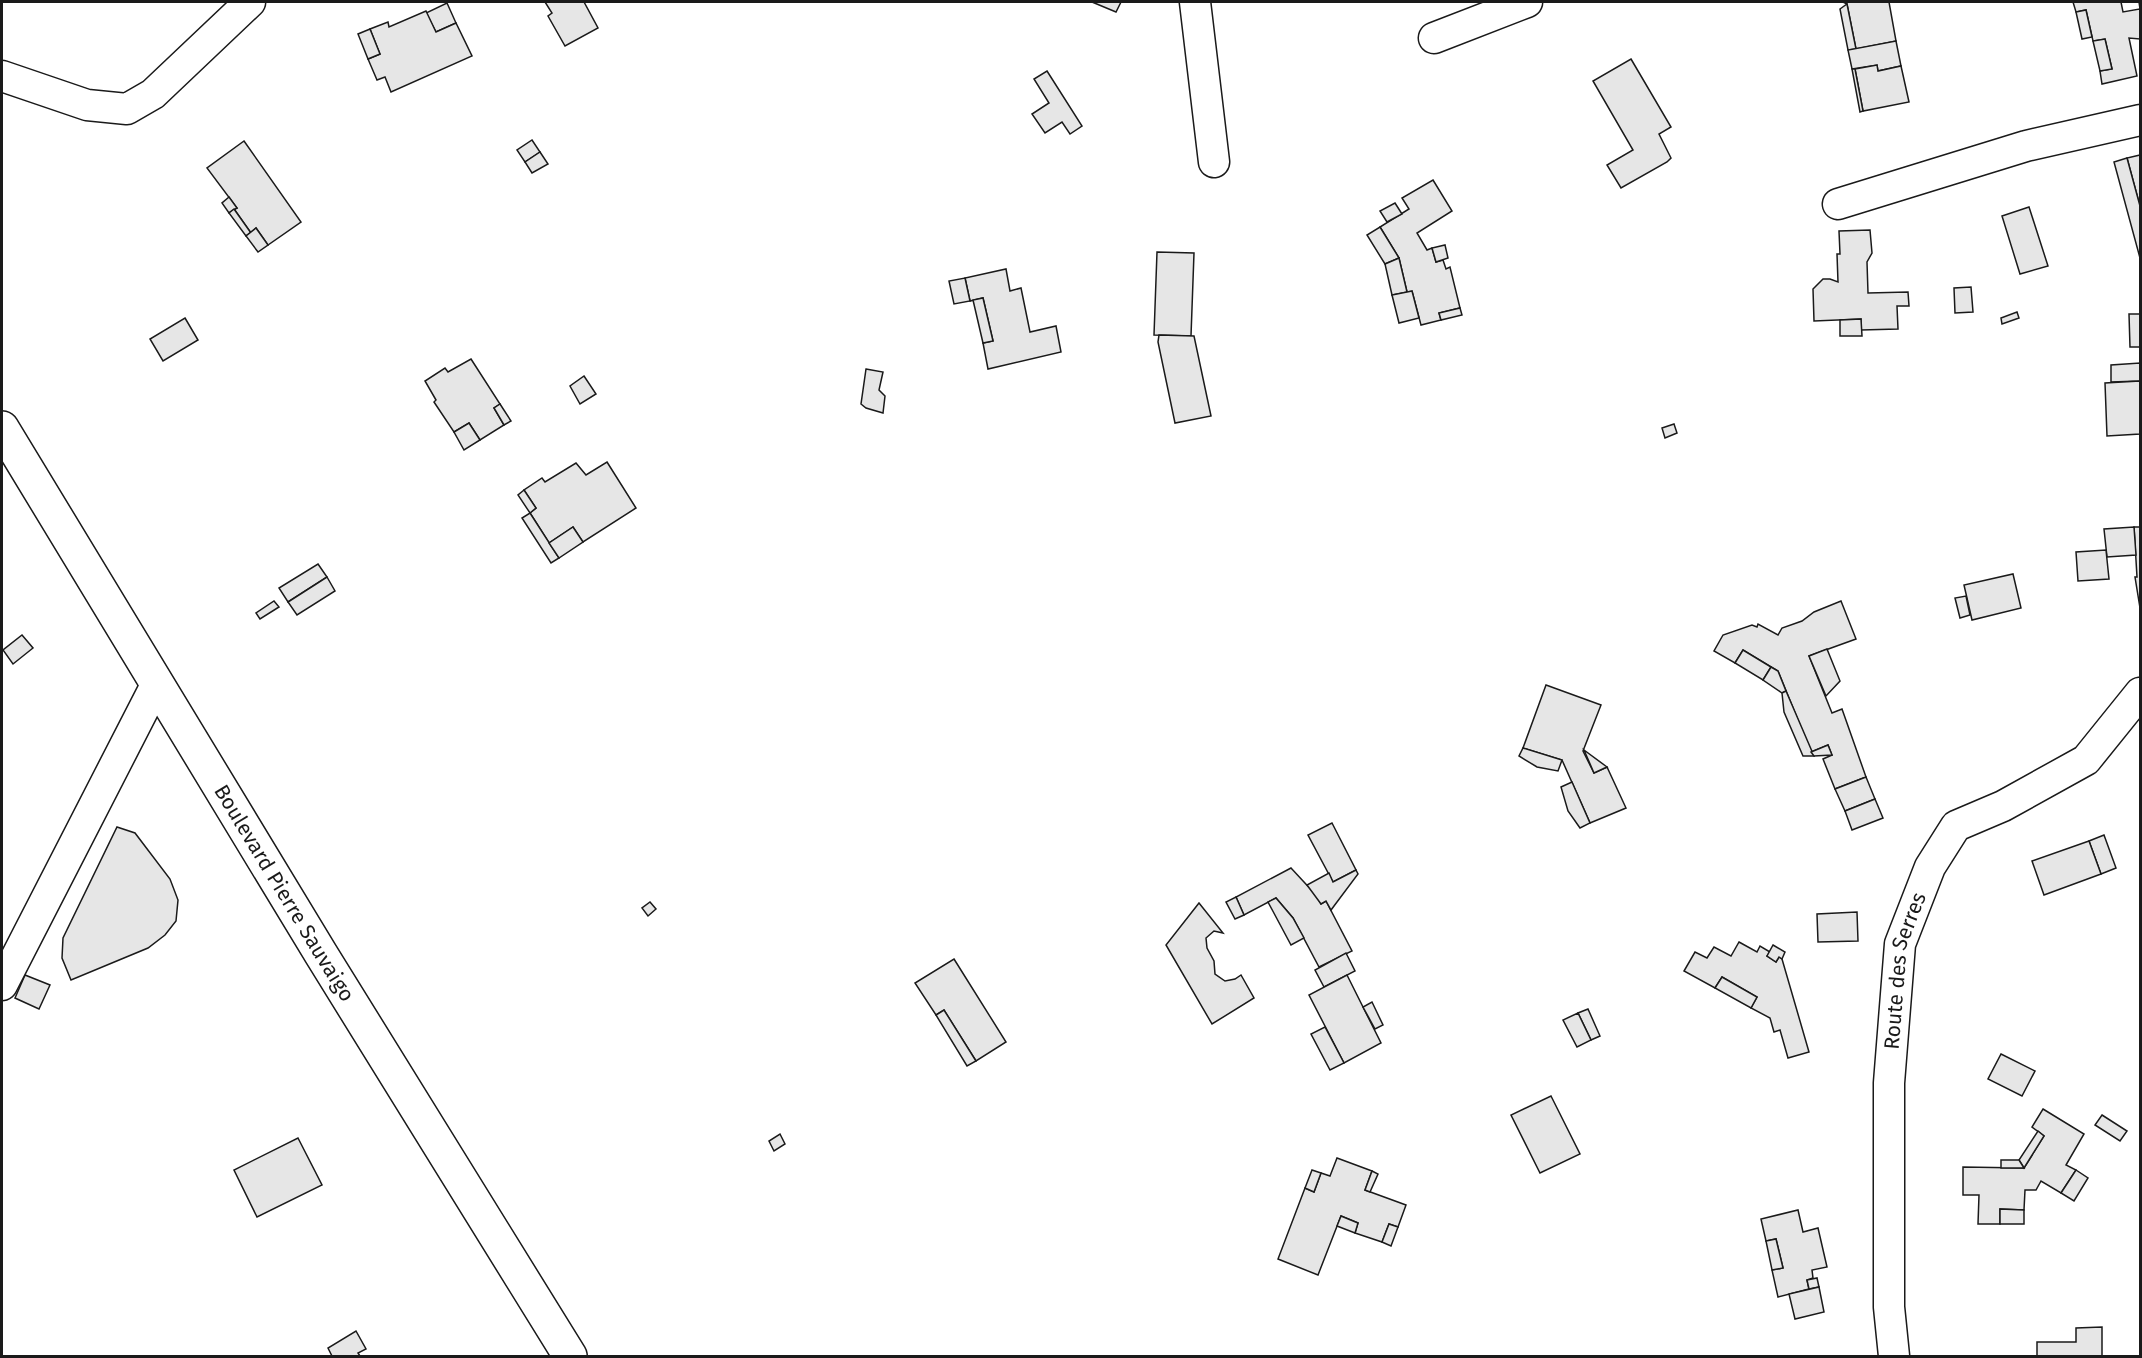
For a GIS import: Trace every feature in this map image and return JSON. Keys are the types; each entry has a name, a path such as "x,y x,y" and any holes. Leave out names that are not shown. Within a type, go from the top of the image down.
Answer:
{"main road":[{"name":"Boulevard Pierre Sauvaigo","path":"2,428 321,954 570,1356"}],"street":[{"path":"2,76 87,105 127,109 153,94 250,2"},
{"path":"1195,2 1214,162"},
{"path":"1434,38 1527,2"},
{"path":"1838,204 2026,146 2140,120"},
{"path":"2,985 157,683"},
{"name":"Route des Serres","path":"1894,1356 1889,1307 1889,1083 1900,944 1930,867 1956,826 2003,806 2086,759 2140,693"}],"building":[{"path":"545,2 584,2 598,28 565,46 548,16 552,13"},
{"path":"1092,2 1121,2 1116,12"},
{"path":"1843,2 1889,2 1896,41 1856,49 1847,4"},
{"path":"2073,2 2121,2 2123,12 2140,9 2140,39 2129,38 2137,76 2102,84 2100,71 2112,69 2105,39 2093,41 2086,10 2076,12"},
{"path":"447,3 456,23 436,32 426,13"},
{"path":"1847,4 1856,49 1848,50 1840,9"},
{"path":"2086,10 2092,37 2082,39 2076,12"},
{"path":"426,11 436,32 456,23 472,56 391,92 385,77 377,80 368,59 380,54 370,29 388,22 389,27"},
{"path":"370,29 380,54 368,59 358,34"},
{"path":"2105,39 2112,69 2100,71 2093,41"},
{"path":"1896,41 1901,66 1878,71 1877,65 1852,69 1848,50"},
{"path":"1631,59 1671,127 1659,134 1671,158 1621,188 1607,165 1633,150 1593,81"},
{"path":"1877,65 1878,71 1901,66 1909,102 1863,111 1855,69"},
{"path":"1852,69 1855,69 1863,111 1860,112"},
{"path":"1047,71 1082,126 1070,134 1062,122 1045,133 1032,114 1049,103 1034,79"},
{"path":"532,140 540,152 525,162 517,150"},
{"path":"244,141 301,222 268,245 256,228 251,233 234,209 237,208 207,168"},
{"path":"540,152 548,164 532,173 525,162"},
{"path":"2140,155 2140,206 2127,158"},
{"path":"2127,158 2140,206 2140,258 2114,162"},
{"path":"1433,180 1452,211 1417,233 1427,250 1432,248 1436,262 1443,260 1446,269 1450,267 1460,308 1439,313 1441,320 1421,325 1412,291 1407,292 1399,258 1380,227 1409,209 1402,198"},
{"path":"229,197 237,208 229,213 222,203"},
{"path":"1395,203 1402,214 1387,222 1380,211"},
{"path":"2029,207 2048,266 2020,274 2002,216"},
{"path":"234,209 251,233 246,236 229,213"},
{"path":"1380,227 1399,258 1385,264 1367,235"},
{"path":"256,228 268,245 258,252 246,236"},
{"path":"1870,230 1872,253 1867,262 1868,293 1908,292 1909,306 1897,306 1898,329 1861,330 1861,319 1814,321 1813,289 1823,279 1838,282 1839,231"},
{"path":"1445,245 1448,258 1436,262 1432,248"},
{"path":"1157,252 1194,253 1191,336 1154,335"},
{"path":"1399,258 1407,292 1392,295 1385,264"},
{"path":"1006,269 1010,291 1021,288 1030,332 1056,326 1061,352 988,369 983,343 993,341 983,298 970,301 965,278"},
{"path":"965,278 970,301 954,304 949,281"},
{"path":"1971,287 1973,312 1955,313 1954,288"},
{"path":"1412,291 1419,318 1399,323 1392,295"},
{"path":"983,298 993,341 983,343 973,300"},
{"path":"1460,308 1462,315 1441,320 1439,313"},
{"path":"2017,312 2019,318 2002,324 2001,318"},
{"path":"2129,314 2140,314 2140,347 2130,347"},
{"path":"185,318 198,340 163,361 150,339"},
{"path":"1861,319 1862,336 1840,336 1840,320"},
{"path":"1159,335 1194,336 1211,416 1175,423 1158,342"},
{"path":"471,359 500,404 494,408 504,425 480,440 469,423 454,432 434,402 436,400 425,381 445,368 448,372"},
{"path":"2140,363 2140,381 2111,382 2111,365"},
{"path":"866,369 883,372 879,390 885,396 883,413 866,408 861,404"},
{"path":"584,376 596,394 580,404 570,386"},
{"path":"2140,381 2140,434 2107,436 2105,383"},
{"path":"500,404 511,421 504,425 494,408"},
{"path":"469,423 480,440 464,450 454,432"},
{"path":"1674,424 1677,433 1665,438 1662,428"},
{"path":"607,462 636,508 583,542 573,527 549,543 530,513 536,508 524,490 542,478 545,482 576,463 586,475"},
{"path":"524,490 536,508 530,513 518,495"},
{"path":"530,513 559,558 551,563 522,518"},
{"path":"573,527 583,542 559,558 549,543"},
{"path":"2134,527 2140,527 2140,608 2135,577 2137,577"},
{"path":"2134,527 2136,555 2107,557 2104,529"},
{"path":"2106,550 2109,579 2078,581 2076,552"},
{"path":"318,564 327,577 288,602 279,588"},
{"path":"2013,574 2021,608 1972,620 1964,585"},
{"path":"327,577 335,591 297,615 288,602"},
{"path":"1966,596 1970,615 1960,618 1955,598"},
{"path":"274,601 279,607 260,619 256,613"},
{"path":"1841,601 1856,639 1809,656 1832,713 1842,709 1866,777 1835,789 1823,759 1832,755 1828,745 1811,752 1778,671 1743,650 1735,663 1714,651 1723,635 1752,625 1757,627 1758,624 1778,635 1782,628 1802,621 1814,612"},
{"path":"22,635 33,648 13,664 3,650"},
{"path":"1827,649 1840,681 1826,696 1809,656"},
{"path":"1743,650 1771,667 1763,680 1735,663"},
{"path":"1771,667 1778,671 1786,691 1782,693 1763,680"},
{"path":"1546,685 1601,705 1583,751 1594,773 1607,767 1626,808 1590,823 1562,760 1523,748"},
{"path":"1786,691 1814,756 1803,756 1784,712 1782,693"},
{"path":"1828,745 1832,755 1814,756 1811,752"},
{"path":"1523,748 1562,760 1558,771 1537,767 1519,756"},
{"path":"1584,750 1607,767 1594,773"},
{"path":"1866,777 1875,799 1845,811 1835,789"},
{"path":"1572,782 1590,823 1580,828 1568,811 1561,787"},
{"path":"1875,799 1883,818 1852,830 1845,811"},
{"path":"1332,823 1356,870 1333,882 1308,835"},
{"path":"117,827 135,833 170,879 178,900 176,921 165,935 148,948 71,980 62,958 63,938"},
{"path":"2104,835 2116,868 2101,874 2089,841"},
{"path":"2089,841 2101,874 2044,895 2032,861"},
{"path":"1291,868 1316,895 1321,904 1326,901 1352,951 1319,967 1293,918 1276,898 1244,915 1236,897"},
{"path":"1356,870 1358,874 1331,910 1326,901 1321,904 1307,885 1329,873 1333,882"},
{"path":"1236,897 1244,915 1235,919 1226,902"},
{"path":"1276,898 1293,918 1304,938 1291,945 1268,902"},
{"path":"650,902 656,909 648,916 642,908"},
{"path":"1199,903 1223,933 1214,931 1206,938 1207,948 1214,961 1215,974 1225,981 1241,975 1254,998 1212,1024 1166,945"},
{"path":"1857,912 1858,941 1818,942 1817,914"},
{"path":"1739,942 1757,952 1760,946 1770,952 1767,956 1776,962 1779,957 1782,959 1809,1052 1788,1058 1780,1030 1774,1032 1770,1018 1751,1008 1757,997 1722,977 1715,988 1684,971 1695,952 1707,958 1714,947 1731,956"},
{"path":"1773,945 1785,952 1782,959 1779,957 1776,962 1767,956"},
{"path":"1346,953 1355,971 1324,987 1315,970"},
{"path":"954,959 1006,1042 976,1061 944,1010 936,1015 915,983"},
{"path":"25,975 50,985 39,1009 15,998"},
{"path":"1347,975 1381,1043 1344,1063 1309,995"},
{"path":"1722,977 1757,997 1751,1008 1715,988"},
{"path":"1372,1002 1383,1025 1375,1029 1363,1007"},
{"path":"1588,1009 1600,1036 1591,1040 1578,1013"},
{"path":"944,1010 976,1061 967,1066 936,1015"},
{"path":"1578,1013 1591,1040 1577,1047 1563,1020"},
{"path":"1325,1027 1344,1063 1330,1070 1311,1034"},
{"path":"2001,1054 2035,1071 2022,1096 1988,1079"},
{"path":"1551,1096 1580,1154 1540,1173 1511,1115"},
{"path":"2043,1109 2084,1134 2066,1165 2076,1170 2061,1193 2041,1181 2036,1190 2025,1190 2024,1210 2000,1209 2000,1224 1978,1224 1979,1195 1963,1195 1963,1167 2024,1168 2044,1136 2032,1127"},
{"path":"2102,1115 2127,1131 2120,1141 2095,1125"},
{"path":"2038,1131 2044,1136 2024,1168 2019,1160"},
{"path":"780,1134 785,1144 774,1151 769,1141"},
{"path":"298,1138 322,1185 257,1217 234,1170"},
{"path":"1337,1158 1372,1171 1365,1190 1406,1205 1398,1227 1389,1224 1382,1242 1355,1233 1358,1223 1341,1216 1318,1275 1278,1259 1305,1188 1314,1192 1321,1173 1330,1176"},
{"path":"2001,1160 2019,1160 2024,1168 2001,1168"},
{"path":"1312,1170 1321,1173 1314,1192 1305,1188"},
{"path":"2076,1170 2088,1178 2074,1201 2061,1193"},
{"path":"1372,1171 1378,1174 1370,1192 1365,1190"},
{"path":"2000,1209 2024,1210 2024,1224 2000,1224"},
{"path":"1798,1210 1803,1232 1818,1228 1827,1267 1812,1270 1813,1278 1807,1280 1809,1289 1778,1297 1772,1270 1783,1268 1776,1239 1766,1241 1761,1219"},
{"path":"1341,1216 1358,1223 1355,1233 1337,1226"},
{"path":"1389,1224 1398,1227 1391,1246 1382,1242"},
{"path":"1776,1239 1783,1268 1772,1270 1766,1241"},
{"path":"1817,1278 1819,1287 1809,1289 1807,1280"},
{"path":"1819,1287 1824,1312 1795,1319 1789,1294"},
{"path":"2102,1327 2102,1356 2037,1356 2037,1342 2076,1342 2076,1328"},
{"path":"356,1331 366,1349 358,1353 360,1356 332,1356 328,1348"}]}
